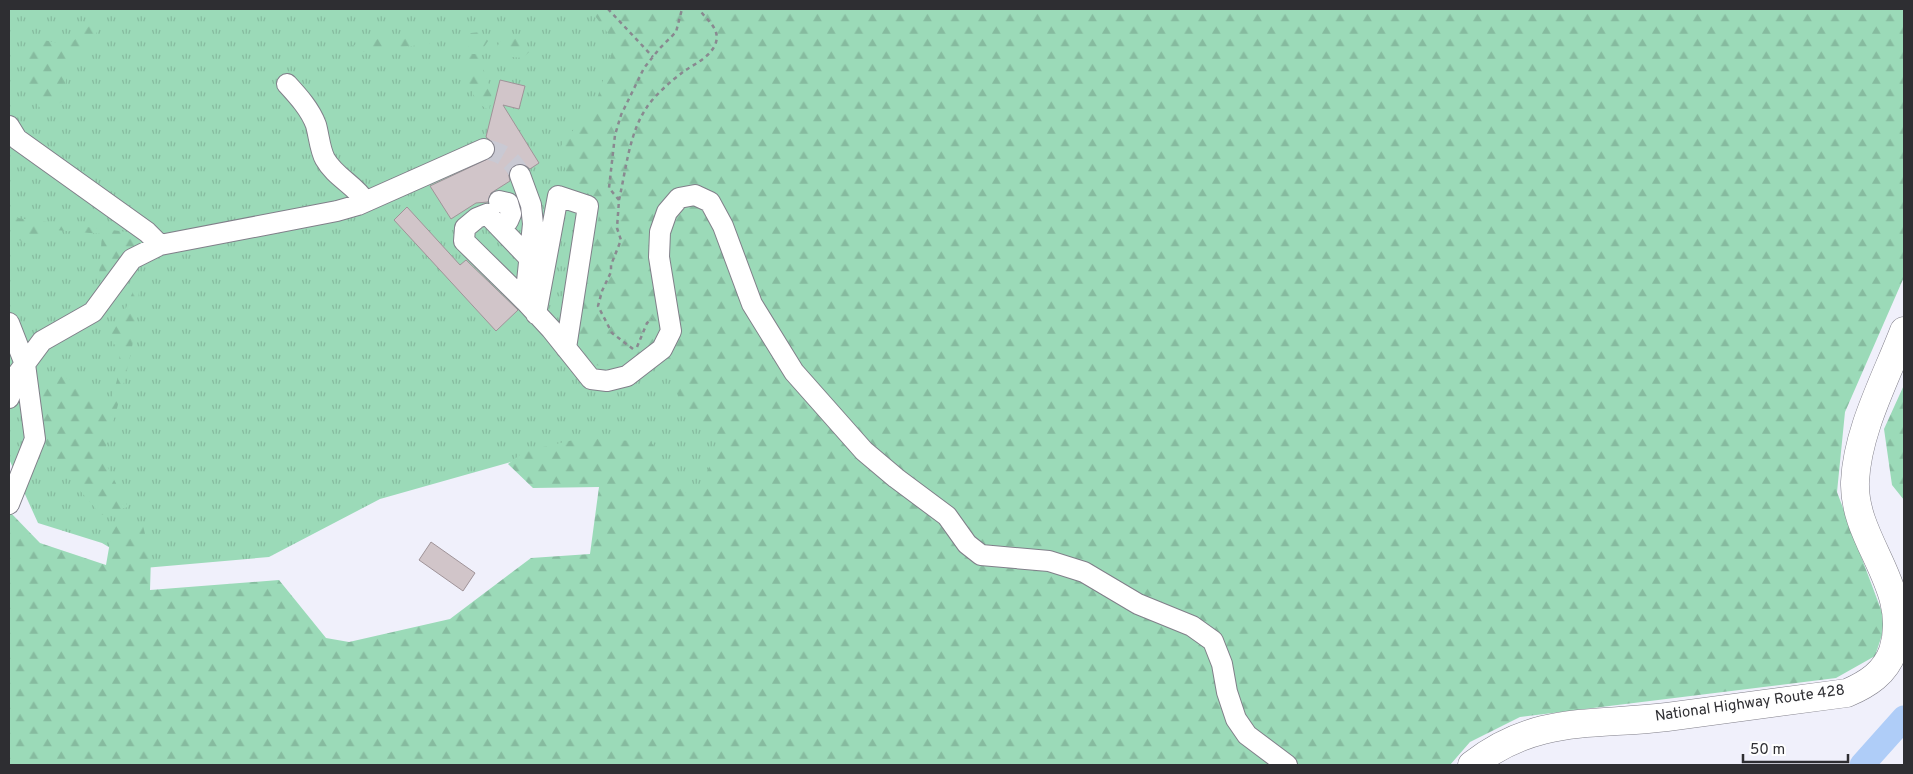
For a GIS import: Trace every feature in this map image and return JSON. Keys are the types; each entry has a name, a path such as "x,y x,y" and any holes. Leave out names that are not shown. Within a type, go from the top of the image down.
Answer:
{"highway":[{"name":"National Highway Route 428","path":"1472,765 1509,741 1537,730 1565,724 1664,717 1848,693 1866,685 1878,674 1890,660 1898,639 1900,616 1886,570 1859,509 1855,484 1856,460 1862,437 1904,331"}],"street":[{"path":"287,84 304,104 315,123 325,158 339,176 359,192 365,202"},
{"path":"9,126 17,139 147,232 160,245"},
{"path":"9,398 16,376 42,341 93,312 132,259 160,245 337,211 365,202 484,150"},
{"path":"520,175 531,205 533,224 530,259 531,308"},
{"path":"530,259 494,212 477,218 465,228 464,241 531,308 591,379 607,381 627,376 662,349 671,331 659,257 660,232 667,212 679,198 696,195 710,202 723,226 752,304 794,372 864,451 947,516 967,544 981,554 1049,560 1084,572 1138,604 1192,626 1213,641 1222,664 1227,692 1236,719 1247,735 1287,765"},
{"path":"531,308 558,196 588,206 566,348"},
{"path":"9,322 25,364 35,438 9,504"}],"path":[{"path":"608,9 653,57"},
{"path":"619,200 609,188 615,135 621,115 640,76 653,57 676,32 682,9"},
{"path":"669,335 654,317 647,323 636,348 631,349 612,333 598,306 621,240 617,228 619,200 636,128 647,106 683,72 702,60 715,45 716,32 712,23 705,19 699,9"}],"green space":[{"path":"9,9 601,9 629,43 631,209 668,344 743,446 699,526 539,454 380,499 269,557 144,568 102,543 38,523 9,459"},
{"path":"590,9 1904,9 1904,277 1845,412 1837,492 1886,623 1875,656 1836,678 1520,717 1470,742 1450,765 9,765 9,511 40,543 106,565 113,525 143,526 151,557 150,590 279,580 326,638 349,642 450,619 531,558 590,554 599,487 533,488 508,464 525,451 582,438 651,442 692,502 722,441 687,418 668,369 590,365 576,332 602,201 568,182 561,146 597,99 615,43"},
{"path":"89,26 98,28 94,40 85,51 70,60 62,101 45,115 28,91 28,60 38,39 69,45"},
{"path":"481,32 488,41 482,50 465,46 465,39 471,33"},
{"path":"431,36 429,44 351,53 347,47 382,38"},
{"path":"516,36 529,52 523,58 512,57 497,47 502,38"},
{"path":"471,54 478,54 492,93 489,110 478,101 471,88 464,59"},
{"path":"9,217 135,233 156,249 139,251 126,256 114,265 104,279 99,275 102,234 43,229 32,246 19,240 15,224 9,223"},
{"path":"139,277 136,323 132,346 122,391 103,458 128,507 101,515 54,458 40,432 34,408 36,373 56,374 83,385 108,411 117,380 120,352 106,333 126,308"},
{"path":"1904,385 1904,500 1892,485 1884,429"}],"building":[{"path":"500,80 525,86 519,109 503,105 539,163 530,169 522,163 515,164 508,172 510,181 491,193 488,202 476,203 451,219 430,186 494,156 495,145 486,137"},
{"path":"407,207 460,265 466,260 518,310 496,331 394,220"},
{"path":"431,542 475,573 463,591 419,560"}],"waterway":[{"path":"1862,765 1904,718"}],"tunnel":[{"path":"484,149 496,152 510,160 520,175"}]}
